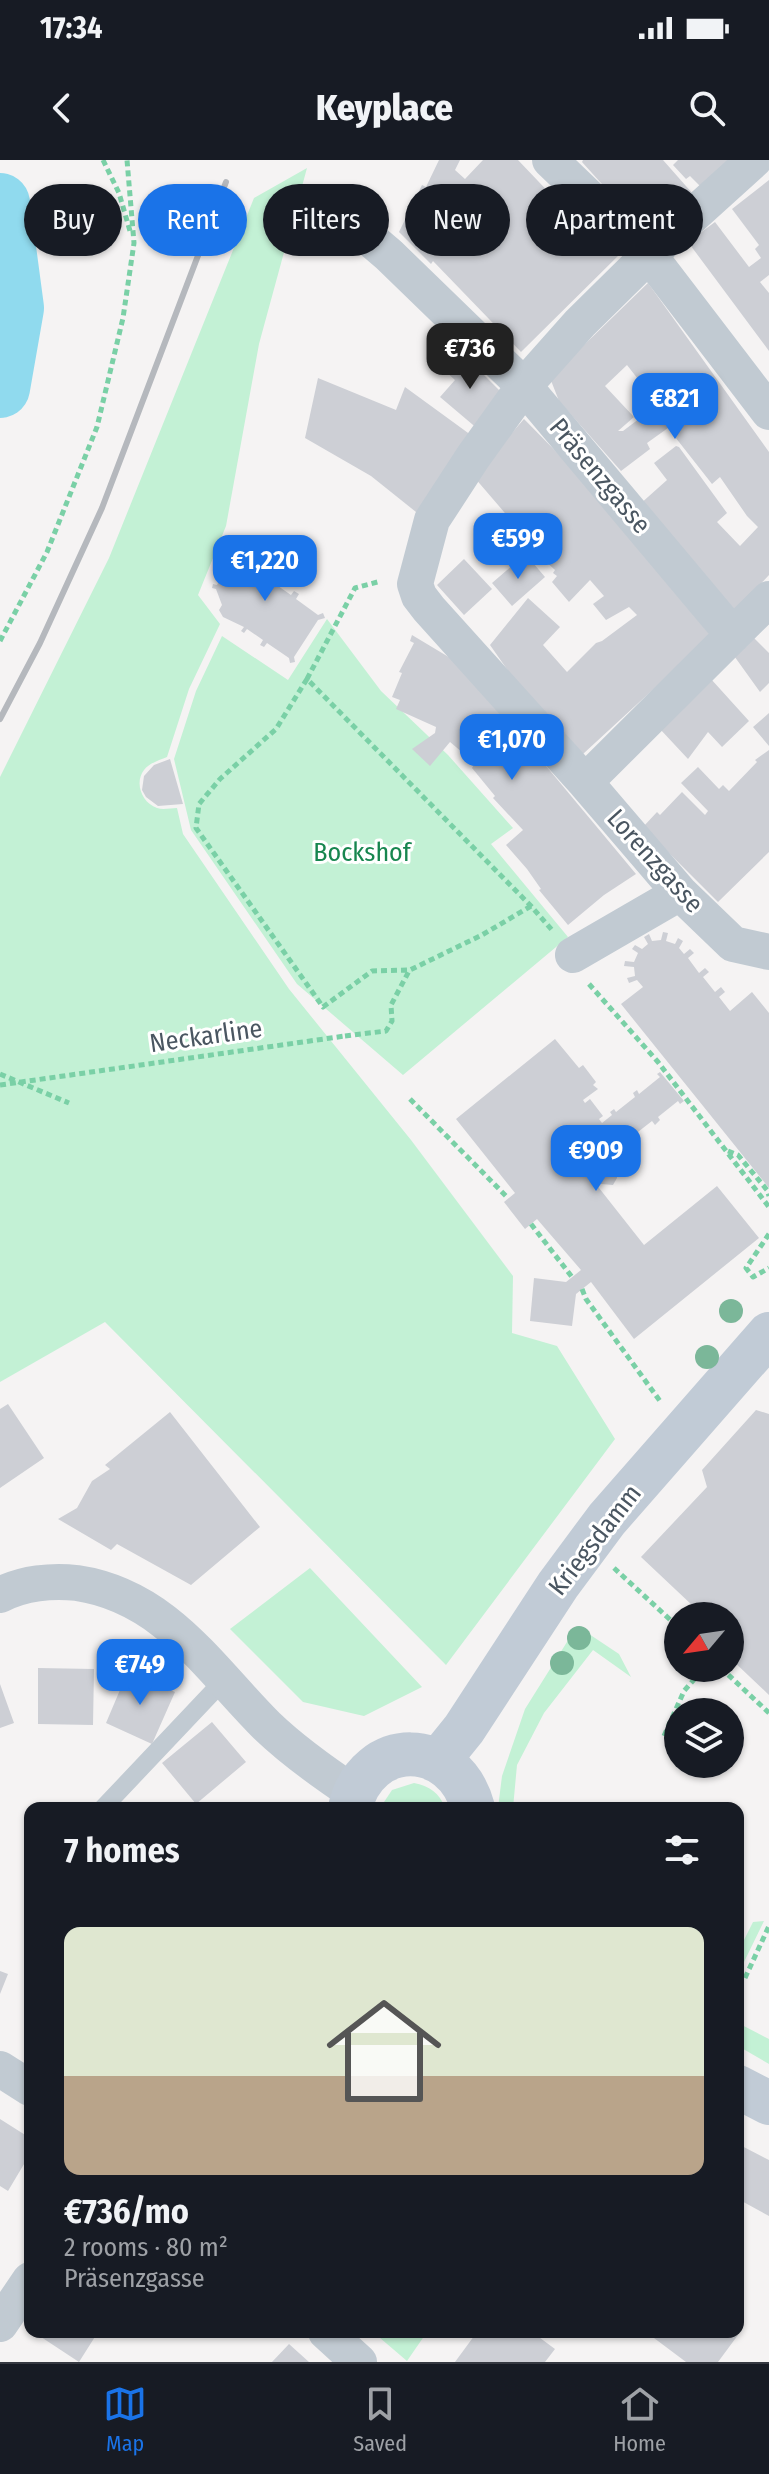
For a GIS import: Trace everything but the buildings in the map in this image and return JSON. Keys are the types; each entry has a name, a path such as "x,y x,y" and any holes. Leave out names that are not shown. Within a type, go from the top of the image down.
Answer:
{"street":[{"path":"550,160 575,184"},
{"path":"703,206 754,160"},
{"name":"Präsenzgasse","path":"389,255 524,386 733,635"},
{"path":"415,584 432,520 473,457 524,386 580,323 648,256"},
{"path":"650,256 769,412"},
{"name":"Lorenzgasse","path":"415,584 429,609 680,893 733,944 769,952"},
{"path":"585,782 769,599"},
{"path":"573,955 680,893"},
{"name":"Kriegsdamm","path":"439,1760 464,1729 558,1585 607,1519 765,1346"},
{"path":"0,1595 10,1589 55,1580 105,1587 137,1603 171,1628 225,1679 268,1727 352,1800 368,1772 383,1761 402,1755 421,1754 439,1760 455,1772 467,1788 471,1802"},
{"path":"0,2069 24,2084"},
{"path":"744,2090 769,2103"},
{"path":"0,2324 24,2289"},
{"path":"333,2338 359,2362"}],"lane":[{"path":"109,1802 225,1679"}],"path":[{"path":"103,160 119,193 134,243"},
{"path":"0,641 47,552 97,427 123,318 134,243 127,160"},
{"path":"415,584 376,581 355,588 307,679 276,729 220,779 199,804 196,828 323,1007 372,971 410,970 482,935 531,906"},
{"path":"307,679 531,906 573,955"},
{"name":"Neckarline","path":"0,1085 386,1031 392,1021 390,1012 393,1002 410,970"},
{"path":"611,1010 658,1062 769,1207"},
{"path":"0,1074 69,1103"},
{"path":"410,1099 508,1198"},
{"path":"725,1150 738,1155 769,1196"},
{"path":"531,1224 572,1277"},
{"path":"769,1234 746,1268 753,1277 769,1268"},
{"path":"582,1289 660,1401"},
{"path":"736,1682 769,1713"},
{"path":"745,1978 769,1926"}],"green space":[{"path":"307,168 303,184 279,184"},
{"path":"263,193 263,256 283,256 259,344 226,526 198,595 220,624 189,689 167,757 146,768 141,775 141,792 147,802 157,808 177,808 183,834 289,989 411,1140 513,1276 512,1333 557,1346 615,1439 446,1665 105,1322 0,1382 0,777 109,558 231,256 247,256 247,215 254,198"},
{"name":"Bockshof","path":"327,619 381,691 448,755 513,828 491,844 568,937 403,1075 297,984 191,830 174,759 196,691 222,636 288,680"},
{"path":"310,1568 422,1687 364,1716 303,1702 230,1629"},
{"path":"577,1626 619,1654 631,1677 593,1650 544,1713 517,1765 514,1802 499,1802 502,1776 525,1709"},
{"path":"414,1783 433,1791 442,1802 384,1802 392,1790"},
{"path":"764,1921 744,1962 744,1940 753,1922"},
{"path":"744,2026 769,2039 769,2064 744,2049"},
{"path":"380,2338 423,2338 407,2361"}],"waterway":[{"path":"0,203 14,308 0,388"}],"railway":[{"path":"0,719 40,643 102,508 226,182"}]}
